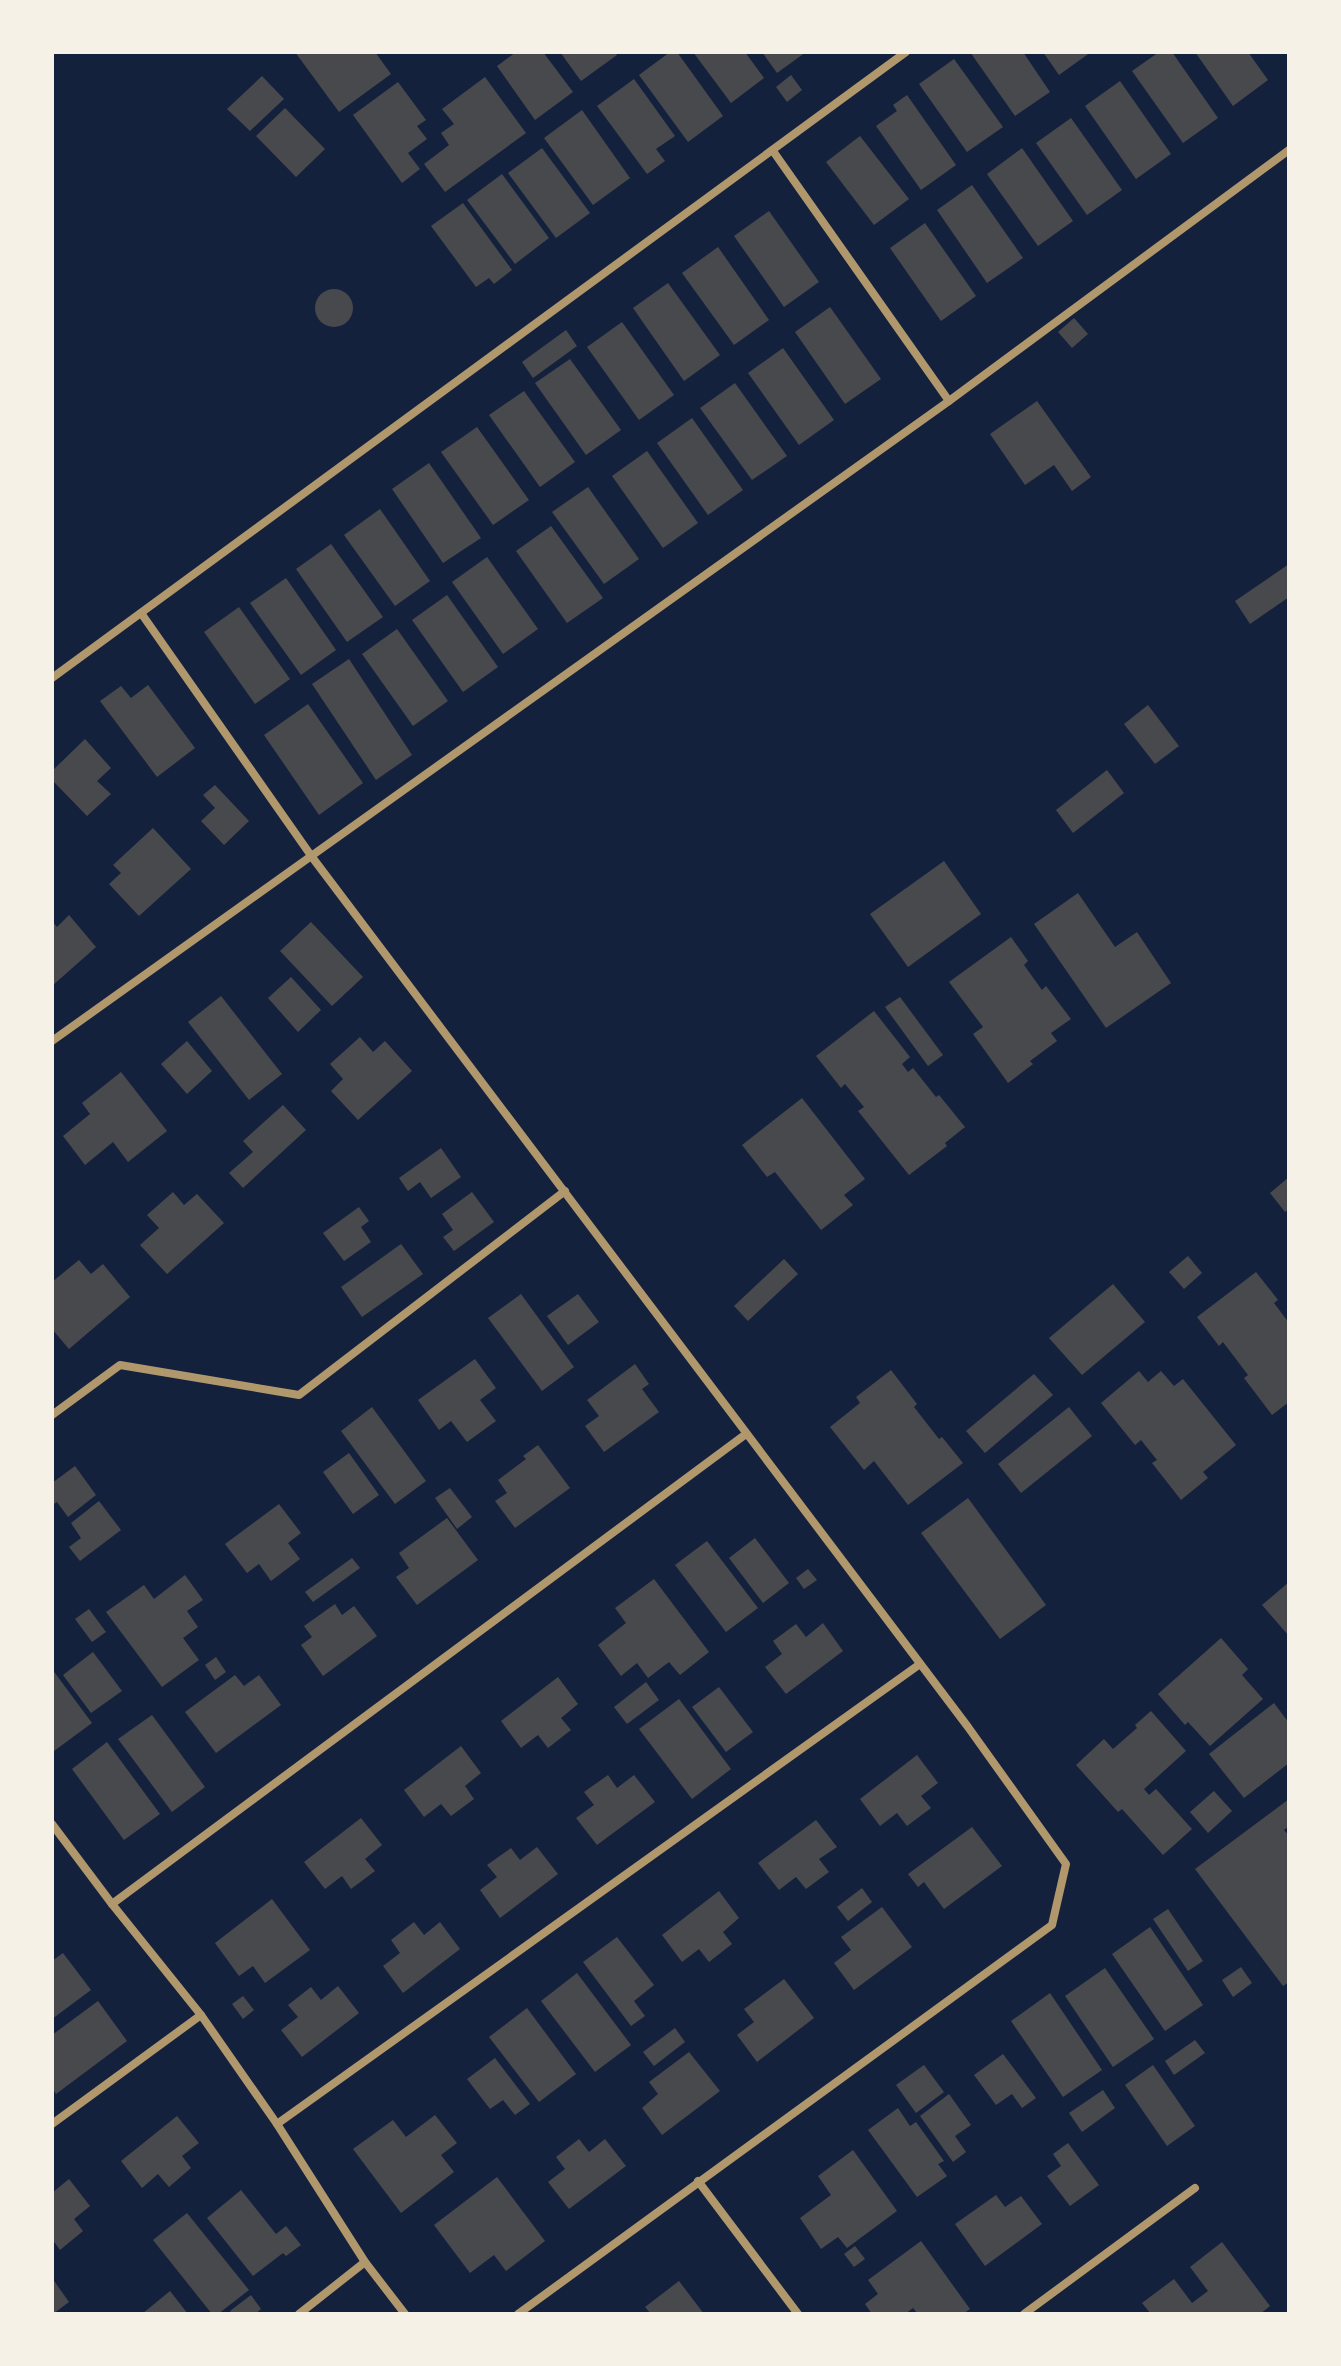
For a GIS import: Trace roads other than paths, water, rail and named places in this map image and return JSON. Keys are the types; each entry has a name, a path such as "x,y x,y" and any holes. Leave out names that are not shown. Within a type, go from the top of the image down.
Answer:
{"street":[{"path":"52,678 906,52"},
{"path":"52,1041 949,401 1289,150"},
{"path":"773,151 949,401"},
{"path":"141,613 312,857 920,1664 1066,1864 1052,1925 518,2314"},
{"path":"52,1415 120,1365 299,1395 565,1191"},
{"path":"112,1904 746,1434"},
{"path":"277,2124 920,1664"},
{"path":"52,1824 201,2015 277,2124 365,2262 405,2314"},
{"path":"52,2124 201,2015"},
{"path":"698,2181 798,2314"},
{"path":"1024,2314 1195,2188"},
{"path":"299,2314 365,2262"}]}
